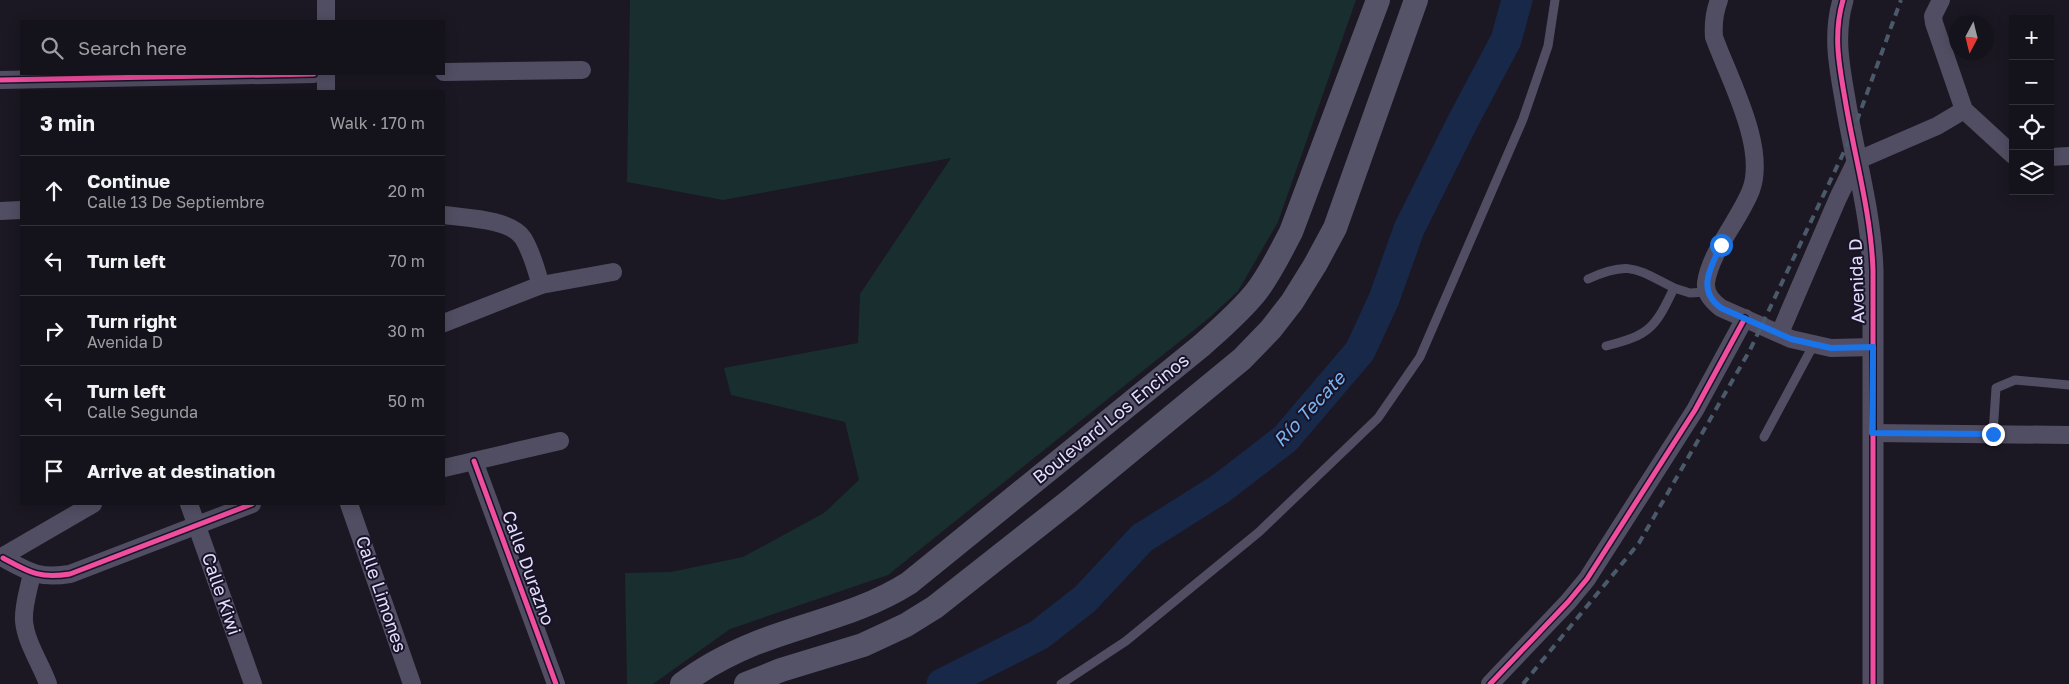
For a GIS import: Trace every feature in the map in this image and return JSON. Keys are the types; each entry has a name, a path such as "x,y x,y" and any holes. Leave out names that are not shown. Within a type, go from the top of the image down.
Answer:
{"main road":[{"name":"Boulevard Los Encinos","path":"682,684 695,674 739,650 889,596 909,583 1201,346 1239,311 1261,284 1291,232 1378,0"},
{"name":"Boulevard Los Encinos","path":"746,684 781,670 863,645 906,625 935,608 1072,499 1242,359 1271,330 1302,287 1335,228 1416,0"}],"street":[{"path":"326,0 326,20"},
{"path":"1719,0 1715,9 1714,37 1750,132 1755,151 1756,170 1752,190 1712,265 1706,283 1707,292 1713,302 1721,308 1791,339 1831,348 1873,347"},
{"name":"Avenida D","path":"1842,0 1837,28 1837,49 1873,254 1873,684"},
{"path":"1941,0 1933,16 1934,23 1964,110 2009,151"},
{"path":"445,72 582,70"},
{"path":"0,80 262,75"},
{"path":"326,75 326,90"},
{"path":"1780,333 1838,198 1856,162 1937,126 1964,110"},
{"path":"2054,157 2069,156"},
{"path":"0,211 20,210"},
{"path":"445,215 482,220 514,229 522,236 528,248 541,285"},
{"path":"445,324 541,285 613,272"},
{"path":"1490,684 1568,602 1587,579 1695,410 1745,318"},
{"path":"1872,433 2069,435"},
{"path":"445,468 560,442"},
{"name":"Calle Durazno","path":"474,461 556,684"},
{"path":"1,558 91,505"},
{"name":"Calle Kiwi","path":"189,505 253,684"},
{"path":"1,558 32,573 52,577 70,574 249,505"},
{"name":"Calle Limones","path":"349,505 412,684"},
{"path":"32,573 25,604 24,621 28,636 48,684"}],"lane":[{"path":"1062,684 1126,641 1259,532 1378,418 1420,357 1519,127 1548,46 1556,0"},
{"path":"1588,279 1608,270 1625,267 1690,293 1707,292"},
{"path":"1606,346 1634,339 1647,331 1661,315 1674,288"},
{"path":"1764,437 1814,344"},
{"path":"1993,434 1996,388 2015,380 2069,385"}],"green space":[{"path":"630,0 1356,0 1278,222 1238,291 1209,318 888,575 730,629 653,684 627,684 625,573 671,572 743,557 824,513 859,480 845,422 731,395 724,368 858,343 860,294 951,158 723,200 627,182"}],"waterway":[{"name":"Río Tecate","path":"942,684 1039,635 1085,599 1142,538 1220,489 1285,439 1360,351 1384,299 1409,229 1506,40 1517,0"}],"railway":[{"path":"1523,684 1639,543 1750,350 1851,137 1901,0"}],"cycle path":[{"path":"1843,0 1838,25 1839,62 1866,205 1873,270 1873,684"},
{"path":"0,80 262,75"},
{"path":"1490,684 1568,602 1587,579 1695,410 1745,318"},
{"path":"474,461 556,684"},
{"path":"3,558 42,575 70,574 249,505"}],"route":[{"path":"1721,245 1706,283 1707,292 1713,302 1721,308 1791,339 1831,348 1873,347 1872,433 1993,434"}]}
